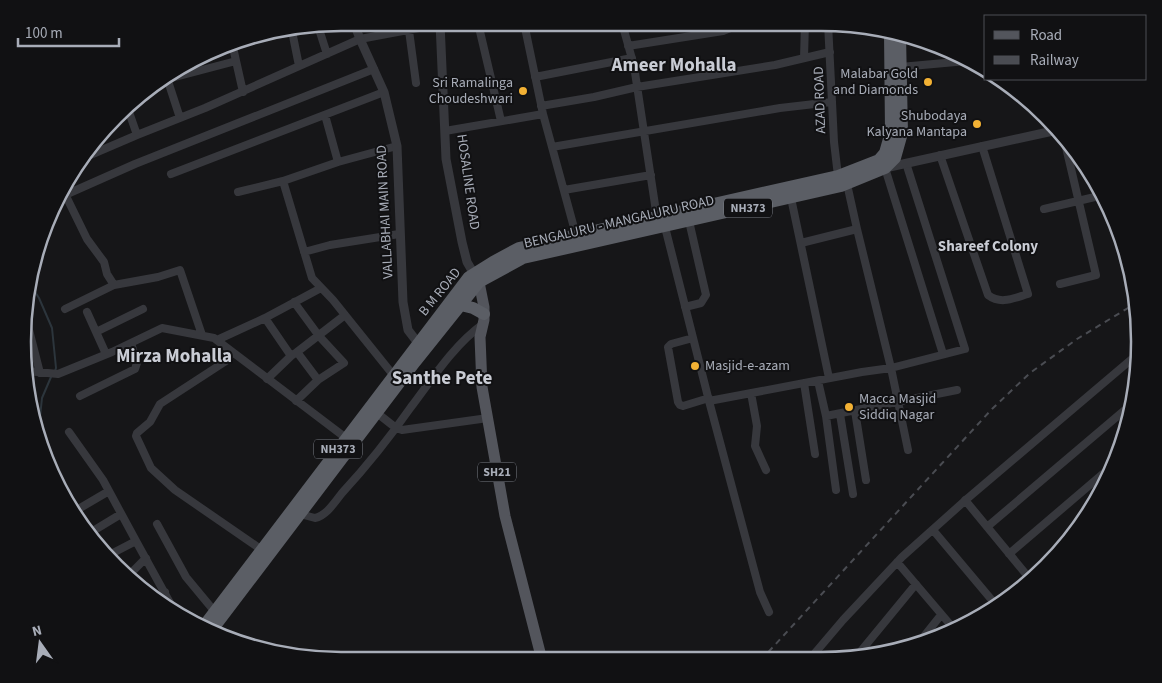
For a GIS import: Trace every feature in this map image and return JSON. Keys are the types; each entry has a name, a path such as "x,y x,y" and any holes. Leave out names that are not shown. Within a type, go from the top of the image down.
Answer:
{"highway":[{"name":"NH373","path":"886,168 894,158 902,134 896,114 890,39"},
{"name":"NH373","path":"577,240 661,223 843,180 880,160 885,153 896,114 900,42"},
{"name":"BENGALURU - MANGALURU ROAD","path":"661,223 689,222 791,198 843,180 886,168"},
{"name":"BENGALURU - MANGALURU ROAD","path":"216,625 461,305 477,278 523,258 577,240"},
{"name":"B M ROAD","path":"208,621 469,277 477,278"},
{"path":"461,305 473,308 483,319"}],"main road":[{"name":"SH21","path":"477,278 483,319 480,336 482,387 505,516 540,652"}],"street":[{"name":"VALLABHAI MAIN ROAD","path":"357,31 384,92 397,146 403,302 408,330 418,343"},
{"path":"95,153 242,92 360,39 390,31"},
{"path":"409,31 416,84"},
{"name":"HOSALINE ROAD","path":"442,31 446,159 467,262 477,278"},
{"path":"480,31 501,121"},
{"path":"526,31 542,110 577,240"},
{"path":"624,31 632,58 661,223 760,592 769,612"},
{"path":"628,46 723,31"},
{"path":"804,58 805,31"},
{"name":"AZAD ROAD","path":"829,31 834,142 891,368 908,450"},
{"path":"320,32 327,54"},
{"path":"293,35 299,66"},
{"path":"234,51 242,92"},
{"path":"445,132 501,121 637,87 775,65 830,52"},
{"path":"535,77 632,58"},
{"path":"182,75 236,61"},
{"path":"900,66 955,62"},
{"path":"71,190 374,69"},
{"path":"167,85 180,118"},
{"path":"171,174 384,92"},
{"path":"552,147 780,108 832,102"},
{"path":"130,115 137,135"},
{"path":"325,115 338,162"},
{"path":"943,354 886,168 1049,132"},
{"path":"238,192 283,181 338,162 397,146"},
{"path":"940,155 988,295 998,301 1005,300 1028,294 982,146"},
{"path":"1060,284 1096,275 1067,154"},
{"path":"693,338 671,344 668,347 678,402 683,406 709,399 891,368 965,349 906,163"},
{"path":"564,190 651,174"},
{"path":"283,181 312,278 345,315 394,376"},
{"path":"1044,209 1095,197"},
{"path":"66,198 87,239 104,262 107,274 114,284"},
{"path":"791,198 829,378"},
{"path":"685,307 701,303 706,295 689,222"},
{"path":"801,244 857,229"},
{"path":"304,252 330,245 400,234"},
{"path":"65,309 114,284 158,277 180,270 202,335"},
{"path":"217,340 265,318 321,288"},
{"path":"294,302 318,336 344,364 318,380 296,401"},
{"path":"96,332 143,309"},
{"path":"87,312 106,354"},
{"path":"267,379 294,354 345,315"},
{"path":"265,318 318,380"},
{"path":"300,514 314,518 322,516 363,470 451,353 483,319"},
{"path":"33,371 58,374 162,328 202,335 217,340 346,438"},
{"path":"31,336 42,373"},
{"path":"80,396 135,369 137,363 131,343"},
{"path":"232,352 226,361 160,404 150,422 136,436 151,468 175,490 262,550"},
{"path":"816,652 897,562 965,500 1130,360"},
{"path":"818,380 826,416 836,490"},
{"path":"804,383 815,454"},
{"path":"826,416 957,390"},
{"path":"751,393 757,426 755,442 766,470"},
{"path":"855,411 866,480"},
{"path":"987,527 1123,412"},
{"path":"377,413 396,428 402,430 488,418"},
{"path":"840,414 853,494"},
{"path":"69,432 109,491 169,599"},
{"path":"1009,554 1100,476"},
{"path":"80,508 109,491"},
{"path":"965,500 1026,574"},
{"path":"95,530 121,514"},
{"path":"157,524 186,577 215,612"},
{"path":"931,531 992,600"},
{"path":"931,531 988,602"},
{"path":"114,552 136,541"},
{"path":"133,571 146,558"},
{"path":"897,562 949,624"},
{"path":"863,649 916,584"},
{"path":"926,633 942,614"}],"waterway":[{"path":"35,292 52,328 55,371"},
{"path":"40,415 42,398 51,377"}],"railway":[{"path":"768,652 992,409 1030,373 1077,339 1129,308"}],"place":[{"name":"Malabar Gold and Diamonds","path":"928,82"},
{"name":"Sri Ramalinga Choudeshwari","path":"523,91"},
{"name":"Shubodaya Kalyana Mantapa","path":"977,124"},
{"name":"Masjid-e-azam","path":"695,366"},
{"name":"Macca Masjid Siddiq Nagar","path":"849,407"}],"district":[{"name":"Ameer Mohalla","path":"674,65"},
{"name":"Shareef Colony","path":"988,246"},
{"name":"Mirza Mohalla","path":"174,356"},
{"name":"Santhe Pete","path":"442,378"}]}
